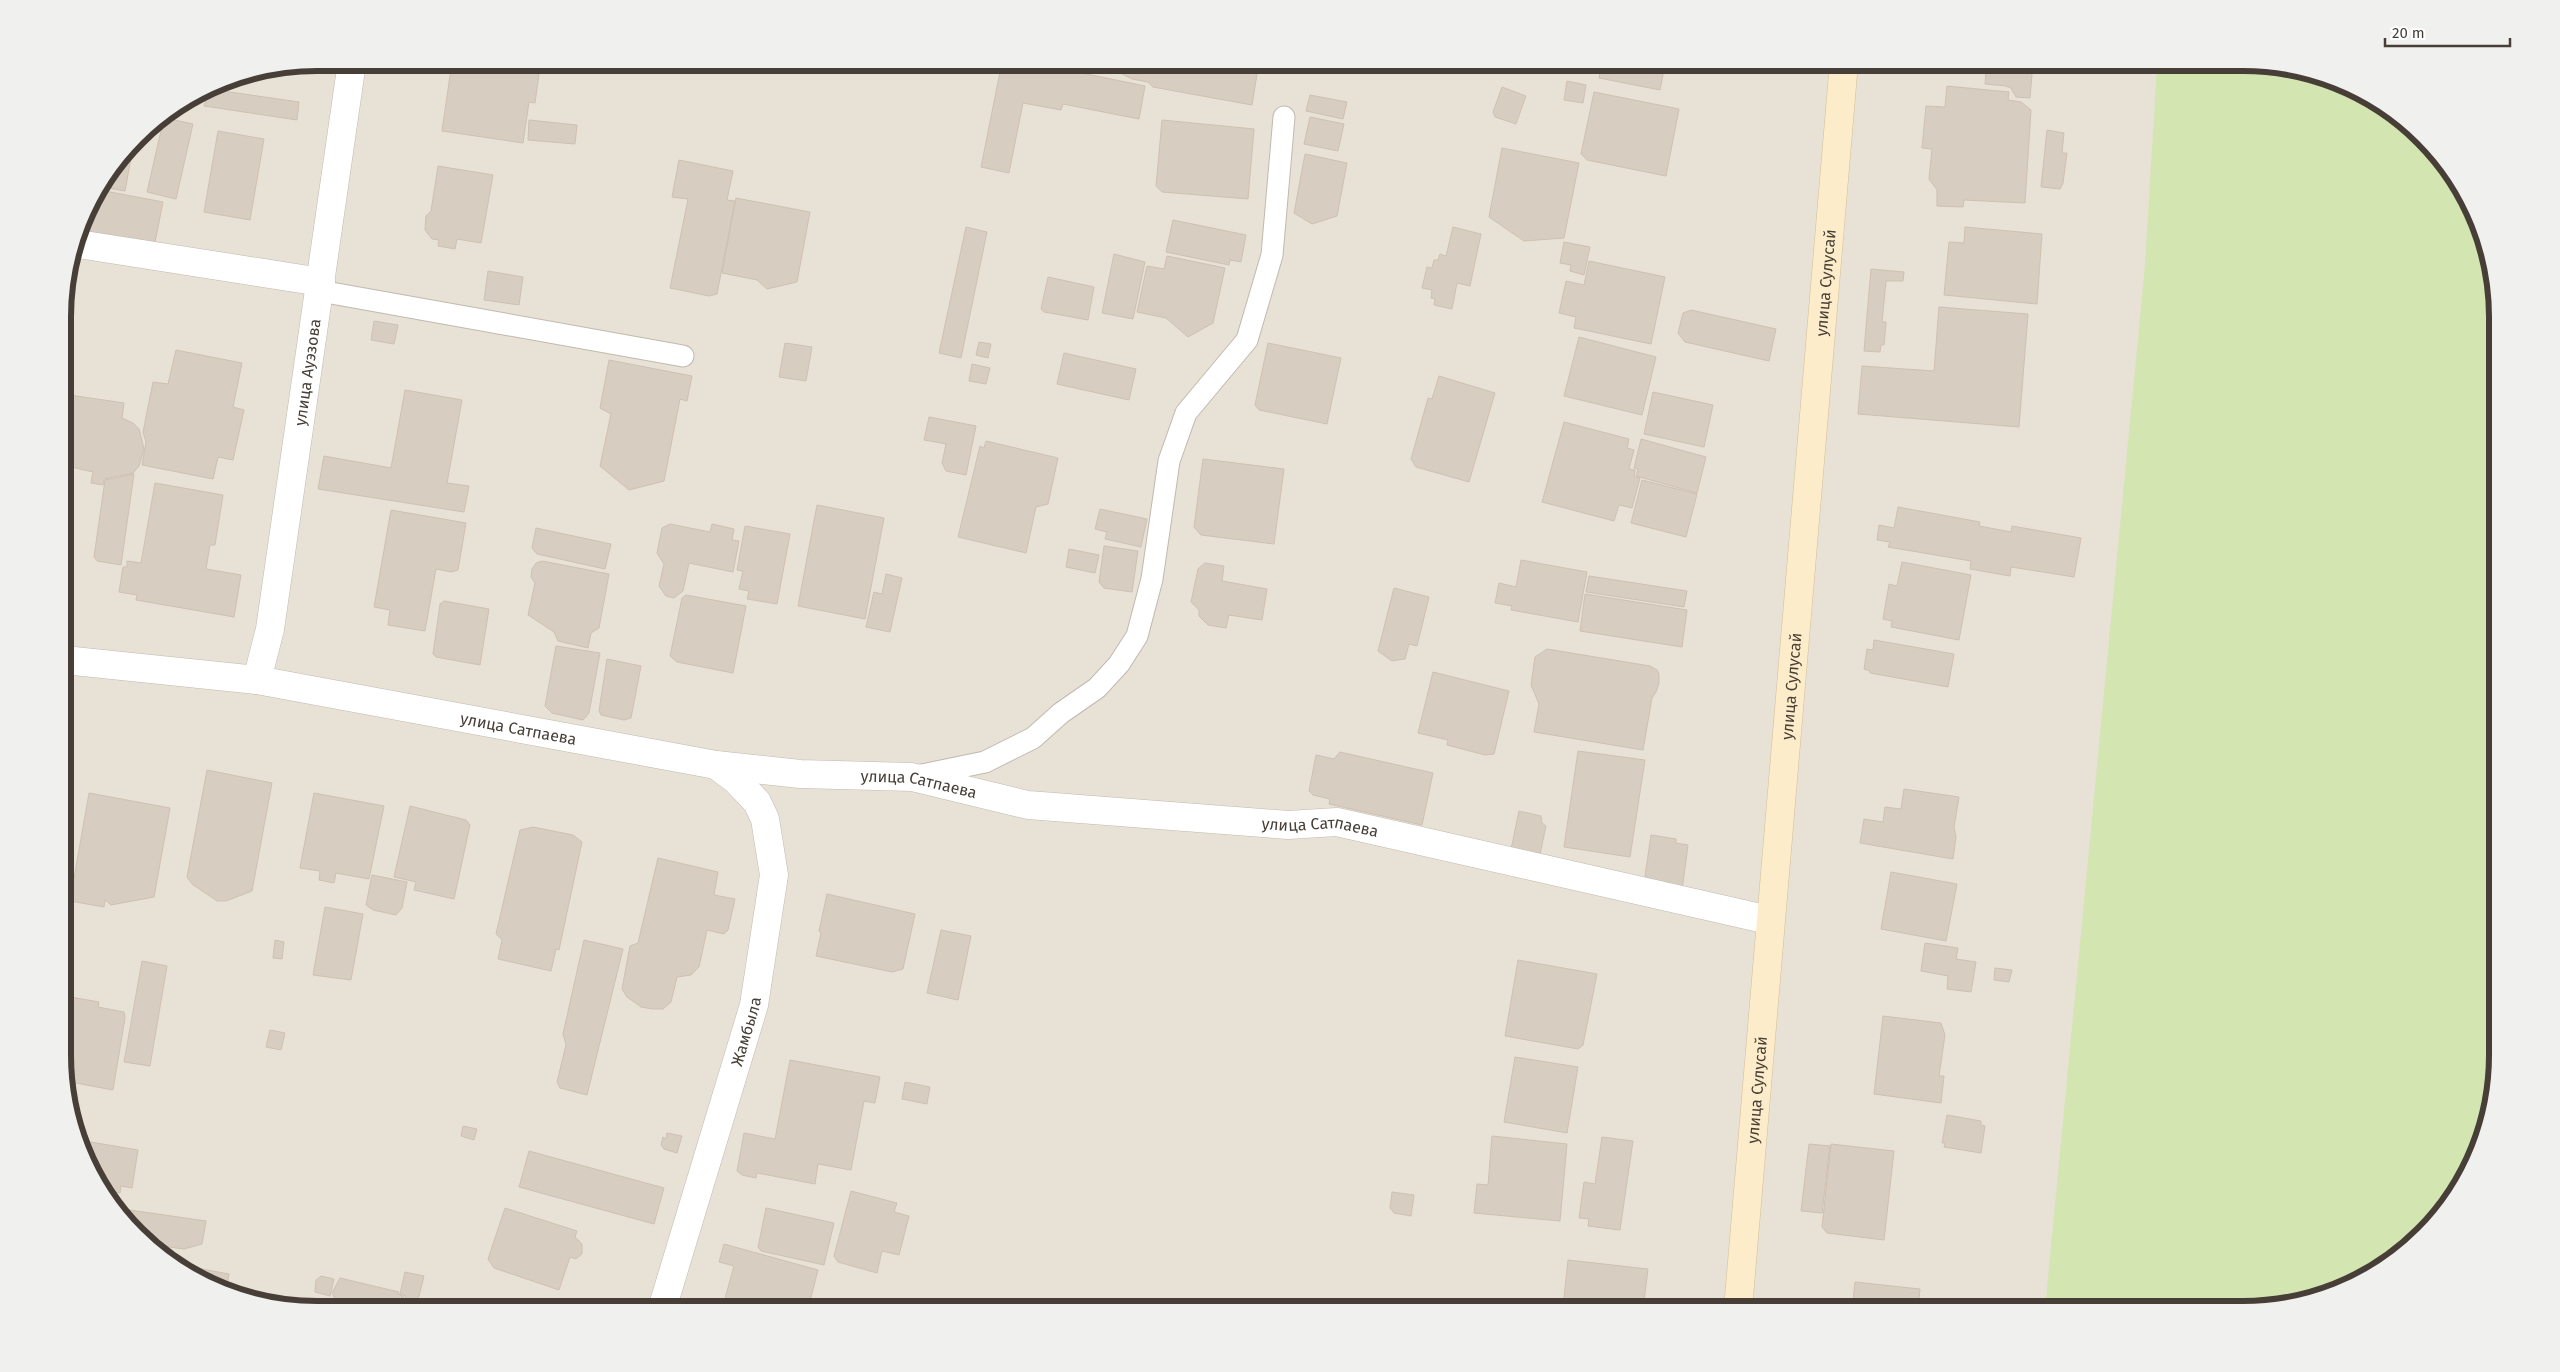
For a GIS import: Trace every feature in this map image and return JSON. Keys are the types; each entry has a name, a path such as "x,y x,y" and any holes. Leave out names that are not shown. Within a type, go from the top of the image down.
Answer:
{"main road":[{"name":"улица Сулусай","path":"1739,1301 1769,920 1843,71"}],"street":[{"name":"улица Ауэзова","path":"257,680 270,629 351,71"},
{"path":"82,245 320,287"},
{"name":"улица Сатпаева","path":"71,661 257,680 716,765 800,774 912,777 1028,805 1288,825 1337,822 1769,920"},
{"name":"Жамбыла","path":"664,1301 754,1005 774,874 765,820 757,802 736,780 716,765"}],"lane":[{"path":"912,777 985,762 1033,738 1061,713 1097,688 1119,664 1137,636 1152,579 1169,461 1186,413 1247,340 1272,256 1284,117"},
{"path":"320,287 683,356"}],"shaded area":[{"path":"317,71 2157,71 2088,1301 317,1301 285,1299 238,1288 194,1268 167,1250 143,1229 122,1205 104,1178 84,1134 73,1087 71,1055 71,317 73,285 84,238 90,223 104,194 122,167 155,132 194,104 238,84 285,73"}],"green space":[{"path":"2157,71 2243,71 2275,73 2322,84 2366,104 2405,132 2438,167 2456,194 2476,238 2487,285 2489,317 2489,1055 2484,1103 2476,1134 2456,1178 2438,1205 2417,1229 2393,1250 2352,1275 2322,1288 2275,1299 2243,1301 2046,1301 2145,265"}],"building":[{"path":"451,71 517,71 539,74 535,103 529,102 523,143 442,131"},
{"path":"1000,71 1072,71 1145,86 1139,119 1063,104 1061,110 1023,103 1009,173 981,167"},
{"path":"1116,71 1241,71 1257,74 1252,105 1153,87 1148,82 1132,79"},
{"path":"1600,71 1664,71 1660,90 1599,78"},
{"path":"1986,71 2032,71 2030,98 2016,97 2011,88 2006,86 1985,84"},
{"path":"1567,81 1586,85 1583,103 1564,100"},
{"path":"1947,86 2009,92 2008,100 2021,102 2031,110 2025,203 1964,200 1963,207 1937,206 1937,190 1929,179 1932,149 1922,148 1926,106 1945,107"},
{"path":"1502,87 1526,96 1516,124 1495,117 1493,112"},
{"path":"221,91 299,102 297,120 204,106 206,98"},
{"path":"1594,92 1679,109 1666,176 1587,160 1581,154"},
{"path":"1310,95 1347,102 1343,119 1306,111"},
{"path":"1310,117 1344,124 1338,151 1304,144"},
{"path":"171,119 193,124 176,199 147,192 162,126"},
{"path":"529,120 577,125 575,144 528,140"},
{"path":"1162,120 1254,129 1248,199 1162,192 1156,186"},
{"path":"2047,130 2064,133 2062,153 2067,153 2063,183 2060,189 2041,187"},
{"path":"218,131 264,139 250,220 204,212"},
{"path":"1502,148 1579,163 1564,238 1524,241 1489,217"},
{"path":"1305,154 1347,163 1337,216 1312,224 1294,213"},
{"path":"131,156 125,191 108,188"},
{"path":"679,160 733,171 727,200 735,201 717,294 709,296 670,288 688,199 672,197"},
{"path":"438,166 493,175 481,243 457,239 455,249 438,246 439,240 432,239 425,230 426,216 431,211"},
{"path":"106,191 163,202 154,247 86,233"},
{"path":"736,198 810,212 797,282 767,289 757,280 722,273"},
{"path":"1173,220 1246,235 1241,262 1230,260 1229,265 1166,252"},
{"path":"966,227 987,232 961,358 939,353"},
{"path":"1453,227 1481,234 1470,286 1457,283 1452,309 1434,305 1435,299 1431,298 1432,290 1422,288 1427,267 1432,268 1434,260 1438,260 1440,254 1446,256"},
{"path":"1965,227 2042,234 2037,304 1944,295 1949,242 1964,243"},
{"path":"1564,242 1590,247 1584,275 1570,271 1571,265 1560,263"},
{"path":"1114,254 1145,262 1133,319 1102,313"},
{"path":"1167,256 1225,268 1213,323 1188,337 1166,318 1137,312 1147,266 1164,269"},
{"path":"1589,261 1665,277 1651,344 1574,328 1576,317 1559,313 1566,281 1584,285"},
{"path":"1871,269 1904,272 1903,281 1886,281 1882,322 1886,322 1884,345 1881,345 1880,352 1864,351"},
{"path":"488,271 523,277 519,305 484,300"},
{"path":"1048,277 1094,287 1088,320 1044,312 1041,309"},
{"path":"1939,307 2028,314 2019,427 1858,414 1862,366 1934,371"},
{"path":"1691,310 1776,329 1769,361 1685,342 1678,333 1683,313"},
{"path":"374,321 398,325 394,344 371,340"},
{"path":"1579,337 1656,357 1642,415 1564,396"},
{"path":"979,342 991,344 988,358 976,355"},
{"path":"785,343 812,347 806,381 779,377"},
{"path":"1268,343 1341,358 1327,424 1259,410 1255,405"},
{"path":"176,350 242,363 233,407 244,410 233,460 218,457 213,479 142,465 146,442 143,432 153,382 168,384"},
{"path":"1064,353 1136,369 1129,400 1057,384"},
{"path":"609,360 692,376 687,401 680,399 664,481 629,490 600,466 611,414 600,408"},
{"path":"972,364 990,368 986,384 969,381"},
{"path":"1439,376 1495,393 1469,482 1416,467 1411,459 1428,398 1432,399"},
{"path":"405,390 462,400 447,483 469,486 464,512 318,489 324,456 391,468"},
{"path":"1653,392 1713,405 1704,447 1644,434"},
{"path":"71,395 124,403 122,418 133,423 139,429 144,449 139,466 133,473 104,479 103,485 91,483 93,472 71,467"},
{"path":"929,417 976,426 966,475 946,471 942,463 946,444 924,440"},
{"path":"1564,422 1629,439 1627,448 1634,450 1629,469 1635,470 1634,477 1640,478 1632,508 1619,505 1614,521 1542,502"},
{"path":"1641,439 1706,457 1697,493 1636,476 1638,469 1634,468"},
{"path":"986,441 1058,458 1048,504 1036,507 1026,553 958,537 980,446 984,448"},
{"path":"1203,459 1284,469 1274,544 1201,535 1194,527"},
{"path":"134,474 121,565 97,561 94,557 105,480"},
{"path":"1642,480 1697,494 1686,537 1631,523"},
{"path":"155,483 223,495 215,545 210,545 206,569 241,575 234,617 136,600 137,595 119,592 123,567 127,567 127,561 141,563"},
{"path":"817,505 884,518 865,619 798,606"},
{"path":"1898,507 1980,522 1979,526 2011,532 2012,526 2081,538 2074,577 2011,567 2010,576 1970,569 1971,561 1888,547 1890,542 1877,540 1879,525 1894,528"},
{"path":"1100,509 1147,519 1141,547 1105,539 1107,532 1095,529"},
{"path":"391,510 466,523 458,570 451,572 436,569 425,631 388,625 390,610 374,607"},
{"path":"670,524 710,532 712,524 734,529 732,540 739,541 733,572 689,563 683,591 674,598 666,596 659,586 664,564 657,553 662,528"},
{"path":"745,526 790,534 777,604 747,599 749,591 739,589 743,571 737,570"},
{"path":"536,528 611,544 605,569 537,554 532,548"},
{"path":"1104,546 1138,551 1132,592 1104,588 1099,582"},
{"path":"1069,549 1099,555 1095,573 1066,567"},
{"path":"1521,560 1587,572 1578,622 1511,610 1512,606 1495,603 1499,583 1516,587"},
{"path":"542,561 609,574 599,628 591,633 588,648 558,641 554,632 528,615 535,583 531,577 532,569 536,563"},
{"path":"1902,562 1971,575 1959,640 1891,627 1892,621 1883,619 1889,584 1897,586"},
{"path":"1205,563 1224,566 1222,581 1267,589 1262,620 1229,615 1226,628 1208,625 1199,616 1199,610 1191,602 1198,569"},
{"path":"886,574 902,578 890,632 866,627 874,592 882,594"},
{"path":"1589,576 1687,591 1684,607 1586,592"},
{"path":"1394,588 1429,597 1417,646 1409,644 1405,659 1392,661 1378,651"},
{"path":"1585,594 1687,610 1682,647 1580,631"},
{"path":"686,595 746,606 733,673 677,662 670,656 682,598"},
{"path":"444,601 489,609 480,665 436,657 433,654 440,604"},
{"path":"1874,640 1954,654 1948,687 1870,673 1870,671 1864,669 1867,649 1873,650"},
{"path":"556,646 600,653 589,713 583,720 552,713 545,706"},
{"path":"1547,649 1650,666 1657,670 1659,683 1652,698 1643,750 1534,732 1539,704 1531,685 1535,657"},
{"path":"607,659 641,666 631,718 624,720 601,715 599,711"},
{"path":"1433,672 1509,691 1494,754 1485,755 1447,745 1448,740 1418,733"},
{"path":"1578,751 1645,760 1630,857 1564,847"},
{"path":"1340,752 1433,773 1422,825 1329,804 1330,799 1313,795 1309,791 1316,755 1334,759"},
{"path":"207,770 272,783 252,891 226,901 217,901 192,884 187,877"},
{"path":"1904,789 1959,797 1954,827 1956,837 1953,859 1860,843 1864,819 1883,822 1885,807 1901,809"},
{"path":"89,793 170,808 154,897 111,905 105,900 104,907 71,901"},
{"path":"314,793 384,806 369,879 336,873 334,883 319,880 320,871 300,868"},
{"path":"410,806 466,820 470,825 454,899 414,890 416,882 394,877"},
{"path":"1519,811 1541,816 1542,823 1546,826 1539,859 1510,854"},
{"path":"533,827 573,835 582,842 559,950 556,949 551,971 498,959 502,940 496,934 520,830"},
{"path":"1651,835 1676,839 1676,843 1688,845 1682,890 1662,887 1645,876"},
{"path":"658,858 718,872 714,895 735,899 728,930 724,934 707,930 699,967 691,975 677,977 671,1002 663,1009 653,1009 641,1007 627,997 622,989 630,946 638,943"},
{"path":"1891,872 1957,884 1946,941 1881,929"},
{"path":"372,875 407,882 402,908 396,915 373,910 366,905"},
{"path":"827,894 915,914 903,969 892,972 816,956"},
{"path":"325,907 363,914 351,980 313,975"},
{"path":"941,930 971,936 958,1000 927,993"},
{"path":"275,940 284,942 282,959 273,958"},
{"path":"584,940 623,949 587,1095 560,1088 557,1082 566,1045 563,1034"},
{"path":"1925,943 1958,948 1956,959 1976,962 1971,992 1947,989 1948,976 1921,971"},
{"path":"1518,960 1597,974 1583,1045 1578,1049 1505,1036"},
{"path":"142,961 167,966 150,1066 124,1062"},
{"path":"1995,968 2012,970 2009,982 1994,980"},
{"path":"71,997 99,1002 98,1007 124,1012 125,1018 113,1090 73,1082"},
{"path":"1883,1016 1941,1023 1945,1035 1939,1076 1944,1076 1941,1103 1874,1094"},
{"path":"270,1030 285,1033 281,1050 266,1047"},
{"path":"1515,1057 1578,1067 1567,1133 1504,1122"},
{"path":"790,1060 880,1077 875,1103 864,1101 851,1170 818,1164 815,1184 757,1173 756,1178 742,1175 737,1171 744,1133 775,1139"},
{"path":"905,1082 930,1087 927,1104 902,1099"},
{"path":"1947,1115 1981,1121 1981,1125 1985,1126 1981,1153 1944,1147 1945,1143 1942,1143"},
{"path":"463,1126 477,1129 474,1140 461,1136"},
{"path":"667,1133 682,1136 677,1153 664,1149 661,1145 663,1137 666,1139"},
{"path":"1492,1136 1567,1144 1560,1221 1474,1213 1477,1184 1488,1185"},
{"path":"1602,1137 1633,1141 1620,1230 1588,1226 1589,1219 1579,1218 1584,1182 1595,1184"},
{"path":"87,1141 138,1150 132,1188 121,1186 120,1193 114,1192 104,1178"},
{"path":"1809,1144 1830,1146 1822,1213 1801,1211"},
{"path":"1831,1144 1894,1151 1884,1240 1827,1233 1822,1227"},
{"path":"529,1151 664,1188 654,1224 519,1187"},
{"path":"851,1191 897,1203 894,1212 909,1216 899,1255 882,1251 877,1273 838,1262 834,1256"},
{"path":"1392,1192 1414,1195 1411,1216 1394,1213 1390,1208"},
{"path":"505,1208 577,1231 575,1237 582,1244 582,1254 576,1259 570,1257 559,1290 494,1268 488,1259"},
{"path":"766,1208 834,1223 824,1265 761,1251 758,1247"},
{"path":"126,1209 206,1221 202,1244 184,1249 162,1246 143,1229"},
{"path":"724,1244 818,1270 810,1301 724,1301 734,1266 719,1262"},
{"path":"1568,1260 1648,1269 1644,1301 1564,1301"},
{"path":"193,1267 229,1274 227,1284"},
{"path":"405,1272 424,1276 418,1301 405,1300 406,1296 400,1294"},
{"path":"321,1276 334,1279 330,1296 315,1292 316,1280"},
{"path":"340,1278 399,1292 398,1294 404,1297 403,1301 336,1301 332,1293"},
{"path":"1855,1282 1920,1289 1919,1301 1853,1301"}]}
